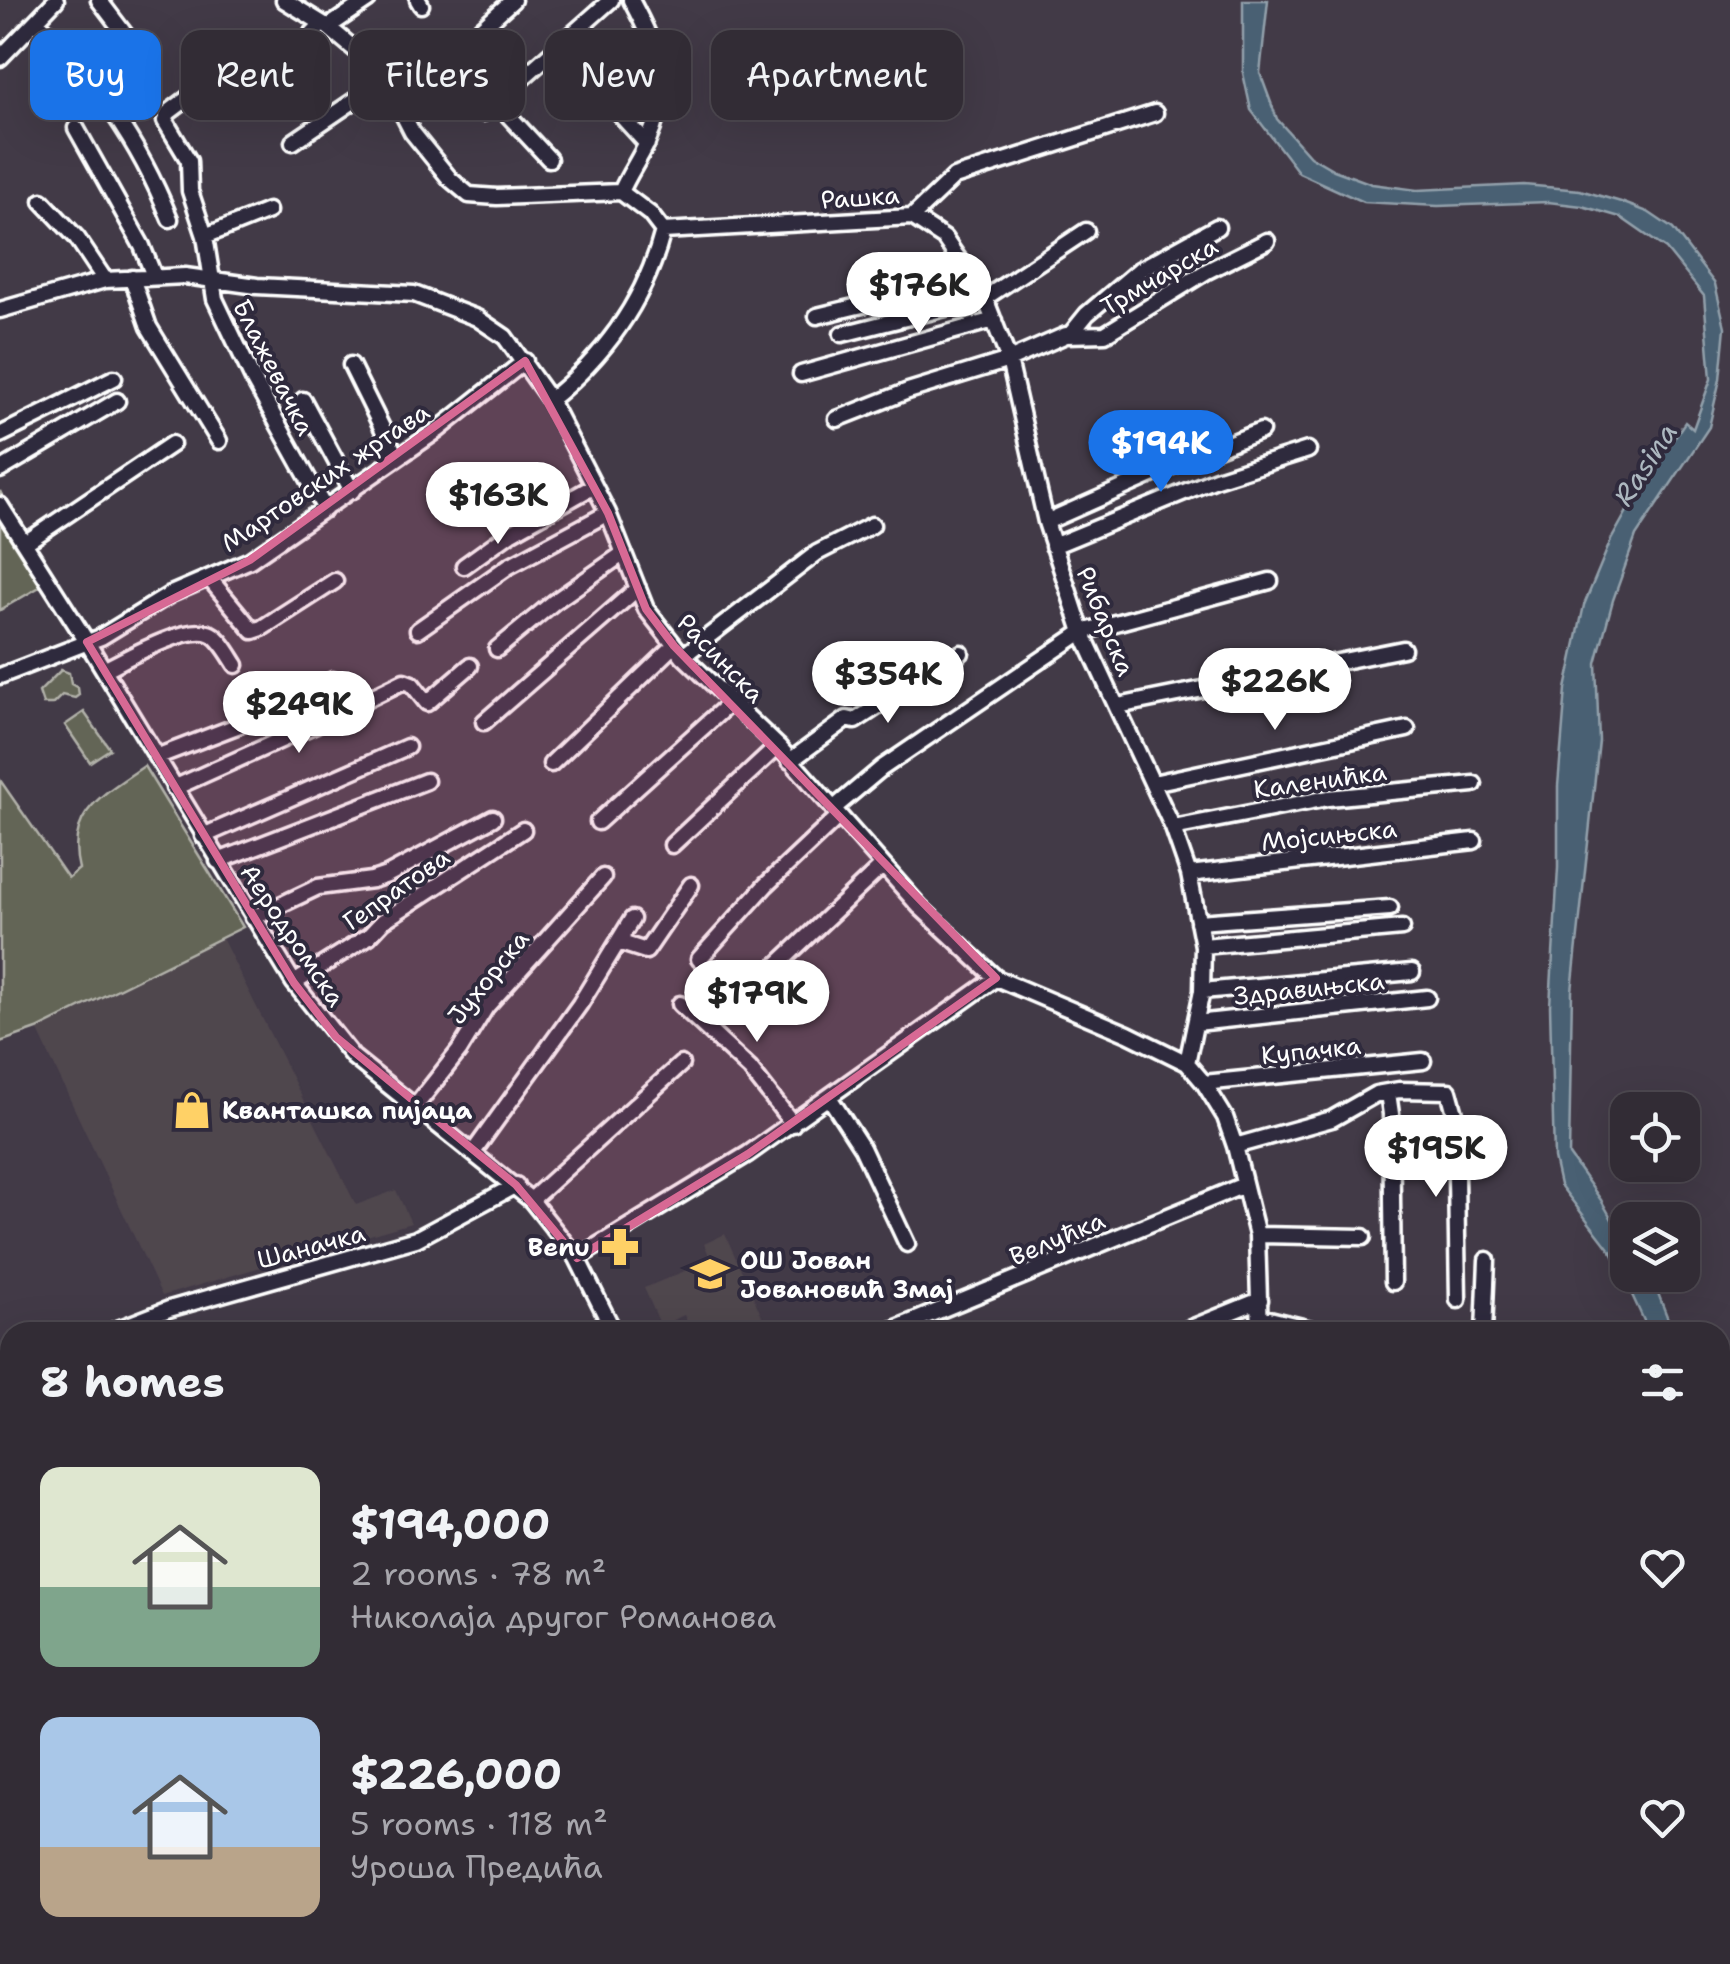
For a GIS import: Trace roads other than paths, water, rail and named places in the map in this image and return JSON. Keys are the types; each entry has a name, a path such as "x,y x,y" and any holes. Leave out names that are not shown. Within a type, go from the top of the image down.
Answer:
{"street":[{"path":"0,58 56,0"},
{"path":"99,0 122,30"},
{"path":"284,0 350,46"},
{"path":"320,30 368,0"},
{"path":"480,30 513,0"},
{"path":"577,30 610,0"},
{"path":"621,192 647,144 660,103 661,70 656,48 631,0"},
{"path":"38,22 127,130 170,219"},
{"path":"525,77 545,59"},
{"name":"Блажевачка","path":"181,103 164,121 189,161 190,190 205,236 215,299 253,380 325,509"},
{"path":"292,142 350,103"},
{"name":"Рашка","path":"663,231 912,217 954,177 1155,114"},
{"path":"407,120 420,143 468,195 621,192 650,214 663,231 653,268 603,353 550,400"},
{"path":"513,120 549,159"},
{"path":"625,120 647,144"},
{"path":"76,128 142,246 154,276"},
{"path":"42,201 78,238 106,280"},
{"path":"205,236 268,212"},
{"name":"Рибарска","path":"912,217 944,238 985,298 1009,360 1046,522 1082,632 1173,828 1188,874 1202,946 1202,992 1187,1064"},
{"name":"Трмчарска","path":"1070,335 1087,314 1139,270 1217,227"},
{"path":"842,334 985,298 1086,231"},
{"name":"Трмчарска","path":"837,418 1009,360 1070,335 1105,334 1267,240"},
{"name":"Расинска","path":"0,310 106,280 154,276 211,278 257,286 414,294 477,318 505,337 550,400 608,513 646,608 678,651 778,746 881,867 996,978 1128,1034 1187,1064 1204,1083 1225,1117 1257,1235 1260,1322"},
{"path":"132,278 149,327 220,441"},
{"path":"817,316 972,278"},
{"path":"801,374 994,320"},
{"name":"Мартовских жртава","path":"0,676 101,637 171,594 250,560 438,430 525,361"},
{"path":"351,366 397,458"},
{"path":"0,434 114,378"},
{"path":"303,400 352,491"},
{"path":"0,470 117,401"},
{"path":"1046,522 1179,462 1262,431"},
{"path":"25,543 172,444"},
{"path":"1053,546 1187,490 1308,450"},
{"path":"464,566 510,533 594,486"},
{"name":"Аеродромска","path":"0,504 294,983 352,1057 531,1200 577,1258 609,1322"},
{"path":"418,630 509,566 608,513"},
{"path":"551,764 678,651 817,553 872,524"},
{"path":"497,649 554,602 624,553"},
{"path":"210,578 252,631 334,580"},
{"path":"699,959 882,768 1082,632 1270,581"},
{"path":"484,722 638,588"},
{"path":"104,670 174,638 203,632 217,640 236,666"},
{"path":"1118,706 1403,649"},
{"path":"790,761 847,719 855,721 961,653"},
{"path":"174,788 404,681 412,684 427,703 470,666"},
{"path":"156,758 280,710 333,680"},
{"path":"598,822 731,702"},
{"path":"1152,783 1407,729"},
{"path":"672,845 778,746"},
{"path":"203,836 408,747"},
{"path":"218,861 426,782"},
{"name":"Каленићка","path":"1173,828 1328,798 1474,784"},
{"path":"253,918 318,887 387,875 493,818"},
{"name":"Гепратова","path":"294,983 523,830"},
{"name":"Мојсињска","path":"1188,874 1474,841"},
{"path":"738,1002 881,867"},
{"name":"Јухорска","path":"414,1108 460,1051 486,1008 603,877"},
{"path":"618,942 646,951 691,886"},
{"path":"1198,922 1390,908"},
{"path":"474,1151 580,1004 632,919"},
{"path":"1202,946 1402,928"},
{"path":"1202,992 1412,972"},
{"path":"577,1258 793,1124 996,978"},
{"name":"Здравињска","path":"1196,1023 1427,998"},
{"path":"680,1004 750,1069 793,1124"},
{"name":"Купачка","path":"1204,1083 1423,1061"},
{"path":"531,1200 681,1064"},
{"path":"1235,1146 1332,1119 1372,1096 1444,1090 1452,1095 1458,1300"},
{"path":"1388,1093 1393,1282"},
{"path":"828,1097 862,1148 907,1244"},
{"name":"Шаначка","path":"136,1322 416,1239 516,1185"},
{"name":"Велућка","path":"911,1322 1244,1185"},
{"path":"1257,1235 1363,1237"},
{"path":"1484,1322 1487,1260"},
{"path":"1206,1322 1260,1300"}],"water":[{"path":"1243,0 1268,0 1260,73 1277,119 1310,156 1372,184 1417,190 1524,185 1580,190 1621,202 1648,212 1673,229 1715,284 1725,327 1720,379 1709,427 1636,536 1596,663 1599,741 1572,991 1569,1155 1610,1216 1610,1250 1560,1185 1554,1158 1550,1006 1558,786 1566,689 1584,605 1611,540 1641,486 1685,422 1693,429 1711,379 1704,296 1666,249 1620,217 1582,206 1548,202 1438,206 1363,202 1299,173 1251,110 1243,73"},
{"path":"1631,1292 1658,1292 1669,1322 1645,1322"}],"place":[{"name":"Кванташка пијаца","path":"192,1110"},
{"name":"Benu","path":"620,1247"},
{"name":"ОШ Јован Јовановић Змај","path":"710,1274"}],"water label":[{"name":"Rasina","path":"1645,464"}]}
